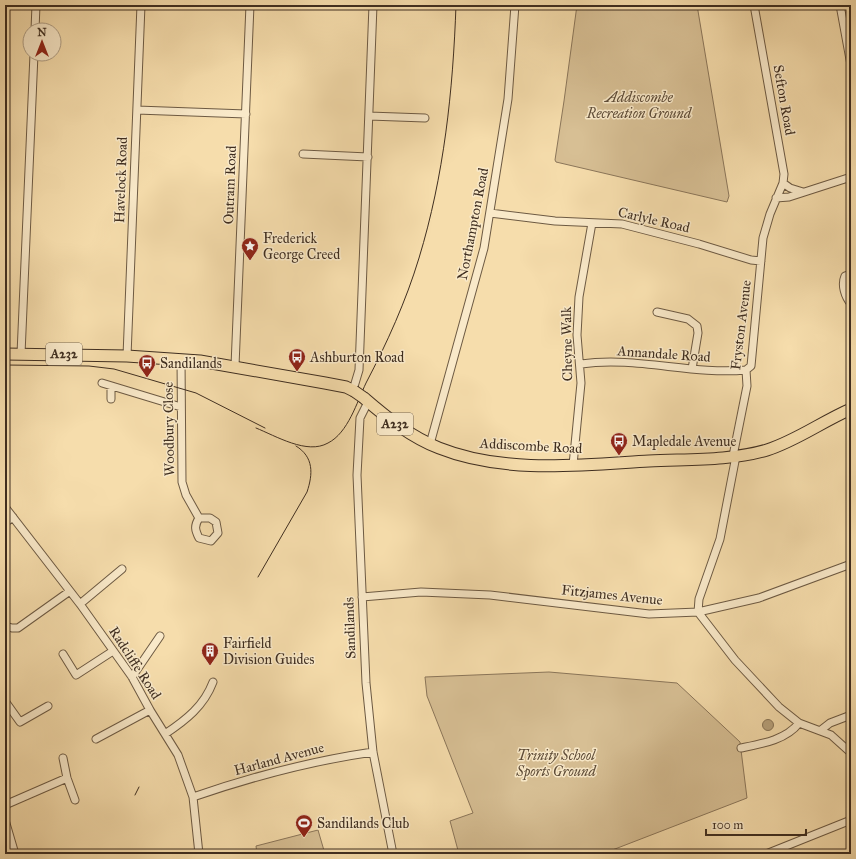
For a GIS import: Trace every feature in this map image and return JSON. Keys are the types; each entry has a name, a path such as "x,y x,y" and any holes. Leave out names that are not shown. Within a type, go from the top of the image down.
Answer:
{"highway":[{"name":"Addiscombe Road","path":"5,354 127,356 181,359 235,366 341,386 354,391 403,430 430,444 457,454 478,459 514,463 574,465 734,456 763,451 782,444 851,409"}],"street":[{"path":"35,22 36,5"},
{"name":"Havelock Road","path":"127,356 141,5"},
{"name":"Outram Road","path":"235,366 250,5"},
{"path":"354,391 359,370 373,5"},
{"name":"Northampton Road","path":"430,444 479,270 490,213 508,99 515,5"},
{"name":"Sefton Road","path":"754,5 783,170 783,183 776,198"},
{"path":"840,5 849,45 851,65"},
{"path":"21,354 34,62"},
{"path":"137,110 246,114"},
{"path":"369,116 425,118"},
{"path":"303,154 368,157"},
{"path":"776,198 789,197 851,177"},
{"path":"783,183 790,188 803,192"},
{"name":"Fryston Avenue","path":"734,456 747,386 746,370 751,366 765,231 776,198"},
{"name":"Carlyle Road","path":"490,213 554,221 629,225 751,260 761,261"},
{"name":"Cheyne Walk","path":"574,465 581,387 577,334 579,296 592,223"},
{"path":"851,274 846,275 843,282 845,292 851,304"},
{"path":"657,312 688,319 697,326 698,333 692,369"},
{"name":"Woodbury Close","path":"181,359 182,482 186,495 199,518"},
{"name":"Annandale Road","path":"580,364 632,363 692,369 746,370"},
{"path":"102,384 181,407"},
{"path":"111,386 111,399"},
{"name":"Sandilands","path":"366,400 360,418 357,475 366,683 373,752 393,854"},
{"path":"734,456 720,539 699,599 698,612 740,666 775,704 799,723 821,730 834,737 851,753"},
{"name":"Radcliffe Road","path":"5,507 80,604 132,677 150,710 178,755 193,797 198,854"},
{"path":"5,523 13,517"},
{"name":"Fitzjames Avenue","path":"362,597 421,592 490,595 649,614 698,612 759,598 851,564"},
{"path":"80,604 122,569"},
{"path":"5,626 12,628 22,625 70,591"},
{"path":"132,677 160,636"},
{"path":"63,654 76,675 113,651"},
{"path":"165,734 187,719 208,696 213,682"},
{"path":"5,700 20,722 48,706"},
{"path":"96,739 150,710"},
{"path":"821,730 830,723 851,715"},
{"path":"741,748 777,738 794,730 799,723"},
{"name":"Harland Avenue","path":"193,797 276,772 330,758 373,752"},
{"path":"63,758 67,778 75,800"},
{"path":"5,806 67,778"},
{"path":"5,820 15,854"},
{"path":"766,854 851,820"}],"green space":[{"name":"Addiscombe Recreation Ground","path":"577,5 697,5 729,196 727,202 556,162 555,160"},
{"name":"Trinity School Sports Ground","path":"549,672 677,683 740,742 747,798 602,854 459,854 450,821 473,813 427,696 425,677"},
{"name":"Sandilands Club","path":"318,830 325,854 257,854 256,846"}],"shaded area":[{"path":"766,720 770,720 772,721 772,729 766,730 763,727 763,723"}],"tram line":[{"path":"256,428 301,446 311,447 328,443 335,438 346,425 389,337 414,274 428,227 435,196 450,101 456,5"},
{"path":"5,365 89,366 114,369 196,393 265,428"},
{"path":"258,577 307,492 311,472 309,461 302,450 296,446"},
{"path":"135,795 139,787"}],"place":[{"name":"Frederick George Creed","path":"250,261"},
{"name":"Ashburton Road","path":"297,372"},
{"name":"Sandilands","path":"147,378"},
{"name":"Mapledale Avenue","path":"619,456"},
{"name":"Fairfield Division Guides","path":"210,666"},
{"name":"Sandilands Club","path":"304,838"}]}
